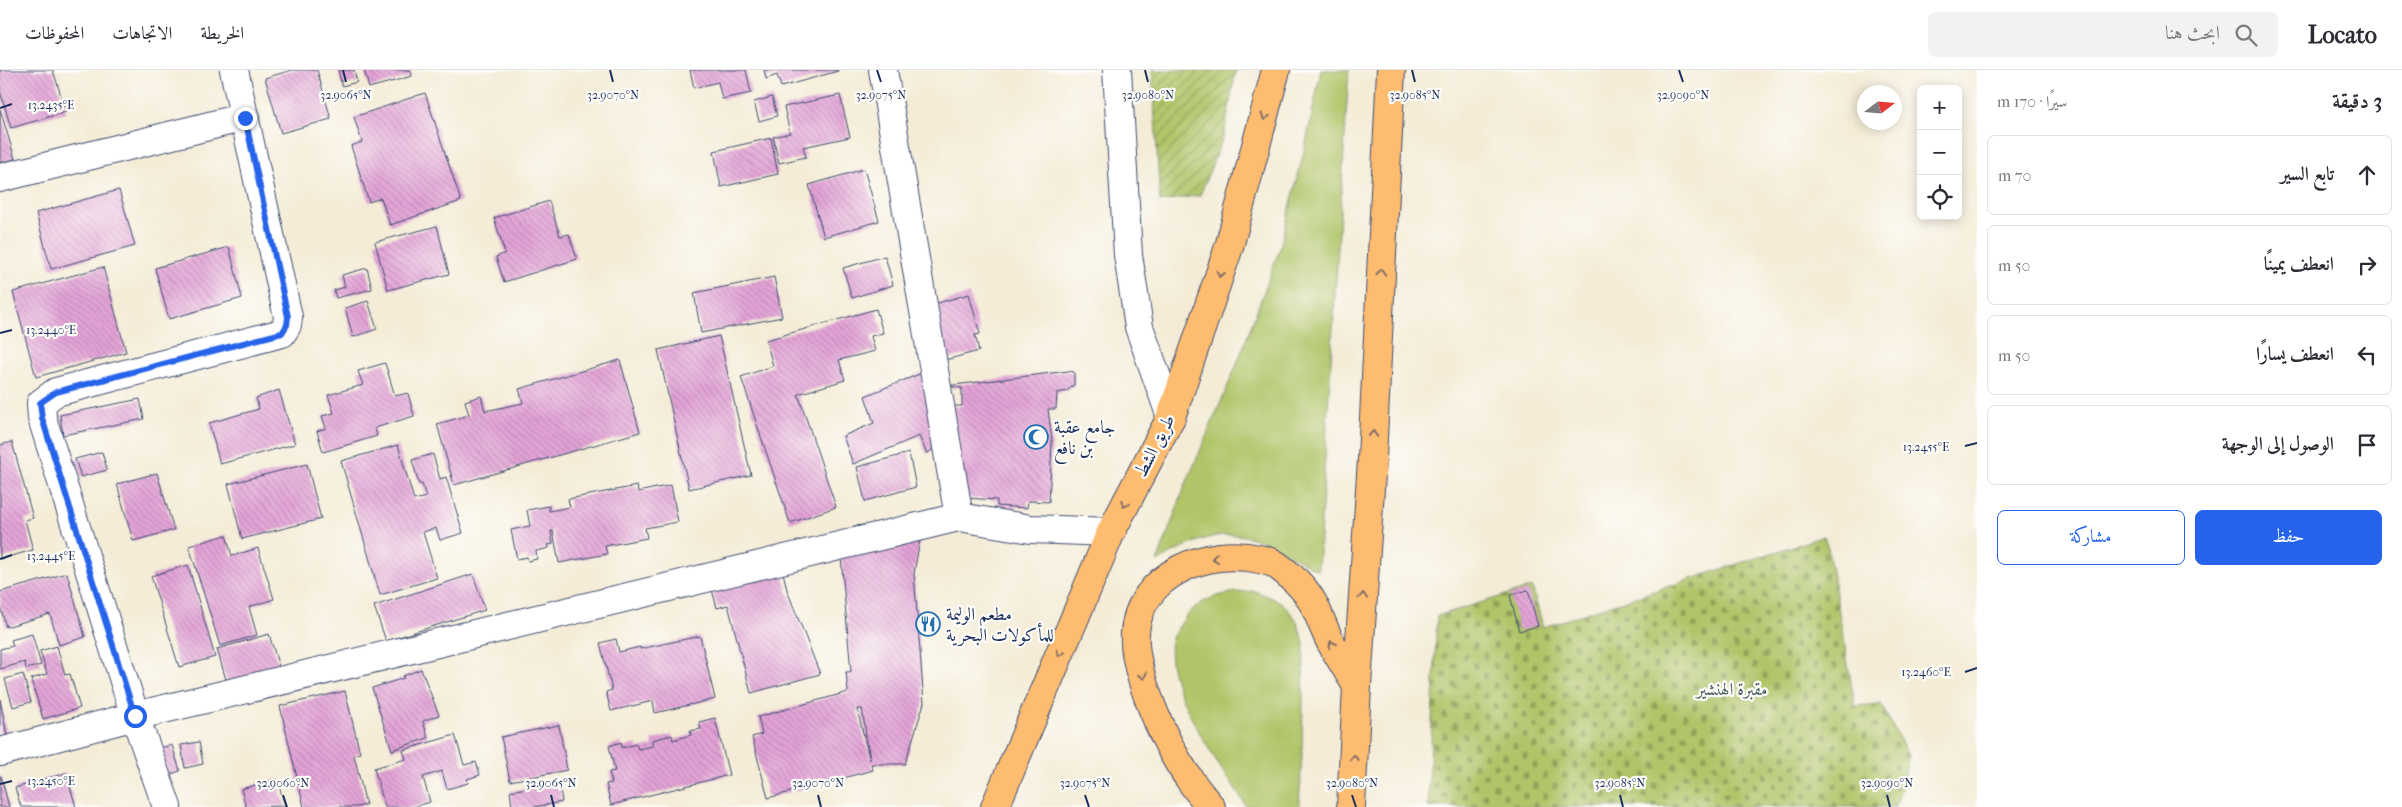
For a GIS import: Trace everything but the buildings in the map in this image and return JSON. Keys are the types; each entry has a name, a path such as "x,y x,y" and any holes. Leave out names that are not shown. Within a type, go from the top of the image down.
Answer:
{"highway":[{"name":"طريق الشط","path":"995,807 1111,532 1171,417 1230,247 1276,70"},
{"path":"1352,807 1357,686 1372,459 1391,70"},
{"path":"1211,807 1188,777 1171,749 1160,725 1137,657 1135,633 1140,614 1148,597 1164,580 1187,565 1204,559 1243,556 1273,563 1297,582 1310,596 1319,612 1329,639 1357,686"}],"street":[{"path":"167,807 135,716 42,418 40,403 56,392 282,333 287,325 288,317 234,70"},
{"path":"883,70 959,517"},
{"path":"1116,70 1128,255 1139,327 1171,417"},
{"path":"0,178 245,118"},
{"path":"0,752 135,716 959,517 1031,529 1111,532"}],"green space":[{"path":"1152,70 1236,70 1224,135 1200,195 1160,202"},
{"path":"1321,70 1349,70 1318,571 1268,544 1237,535 1216,536 1195,542 1157,562 1185,486 1237,364 1280,248 1306,143"},
{"name":"مقبرة الهنشير","path":"1824,536 1828,548 1855,706 1881,704 1909,757 1896,807 1428,807 1437,616 1532,587 1543,627"},
{"path":"1255,591 1281,602 1296,619 1304,642 1299,807 1246,806 1195,725 1183,701 1170,657 1172,638 1196,606 1224,594"}],"place":[{"name":"جامع عقبة بن نافع","path":"1036,437"},
{"name":"مطعم الوليمة للمأكولات البحرية","path":"928,624"}],"route":[{"path":"135,716 42,418 40,403 56,392 282,333 287,325 288,317 245,118"}]}
